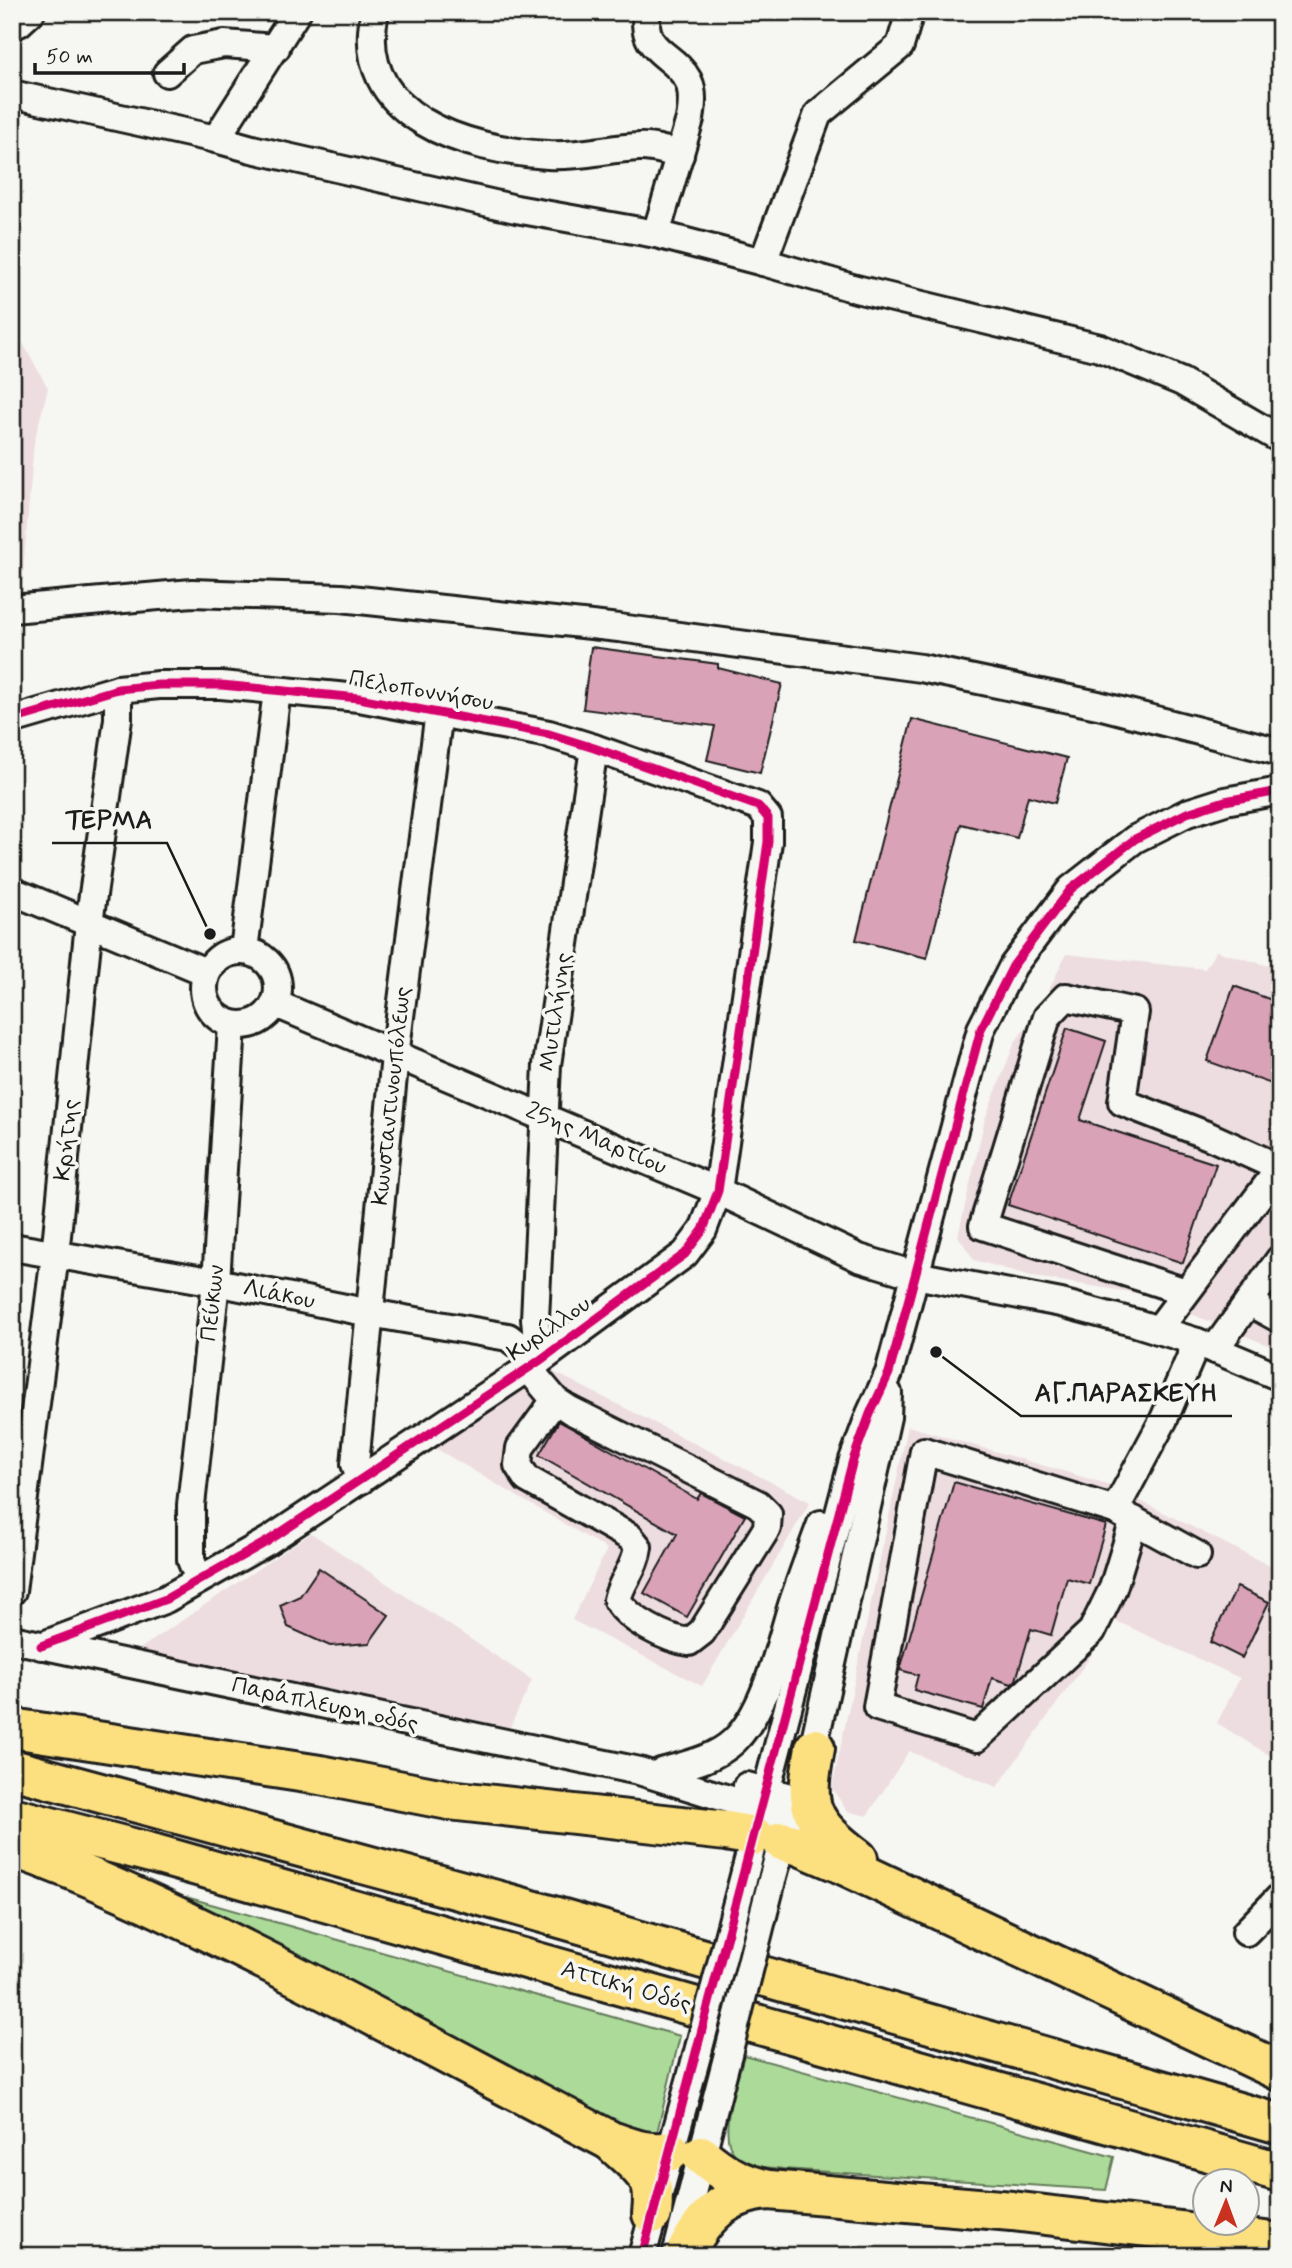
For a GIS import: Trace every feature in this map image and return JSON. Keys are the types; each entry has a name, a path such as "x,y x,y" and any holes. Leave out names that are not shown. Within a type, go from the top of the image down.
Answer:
{"highway":[{"path":"12,1728 320,1775 449,1800 698,1828 768,1813 816,1852 1280,2071"},
{"path":"815,1748 808,1792 816,1819 829,1836 904,1894"},
{"name":"Αττική Οδός","path":"12,1769 518,1906 1280,2124"},
{"name":"Αττική Οδός","path":"12,1817 155,1854 1280,2172"},
{"path":"12,1847 79,1871 206,1931 292,1973 611,2141 639,2152 656,2154 688,2148 735,2179 752,2187 769,2190 1012,2211 1280,2243"},
{"path":"611,2141 651,2184 652,2214"},
{"path":"684,2256 701,2225 719,2207 750,2192 769,2190"}],"street":[{"path":"12,25 19,23 31,12"},
{"path":"216,139 297,12"},
{"path":"375,12 371,28 371,51 379,78 395,100 410,113 442,132 476,144 551,155 640,146 680,155"},
{"path":"648,12 646,32 653,46 680,69 690,83 692,101 690,119 656,234"},
{"path":"764,262 818,114 900,46 910,12"},
{"path":"167,73 193,50 224,44 275,48"},
{"path":"15,87 252,149 516,209 656,234 856,289 1100,348 1182,382 1280,439"},
{"path":"12,609 192,593 341,598 591,625 921,668 1098,705 1280,752"},
{"name":"Πελοποννήσου","path":"12,720 118,689 159,685 221,685 359,698 549,734 758,806 768,818"},
{"name":"Κρήτης","path":"12,1591 55,1255 89,923 118,719 118,689"},
{"path":"244,950 277,691"},
{"name":"Κωνσταντινουπόλεως","path":"361,1480 355,1464 395,1056 439,712"},
{"name":"Μυτιλήνης","path":"533,1365 547,1065 594,748"},
{"path":"642,2256 652,2214 688,2148 713,2111 772,1880 768,1813 815,1748 887,1418 890,1373 981,1029 1013,966 1071,889 1135,839 1186,813 1225,801 1280,791"},
{"name":"Κυρίλλου","path":"41,1646 166,1599 268,1541 533,1365 685,1254 703,1230 718,1191 768,842 768,818"},
{"path":"12,891 206,972"},
{"path":"244,950 261,956 274,969 279,986 276,1004 265,1017 249,1025 232,1025 217,1018 207,1004 203,988 206,972 216,960 229,952 244,950"},
{"path":"1158,1330 1280,1168 1209,1136 1122,1102 1135,1012 1066,997 1047,1017 983,1226 1186,1292"},
{"name":"25ης Μαρτίου","path":"276,1004 718,1191 859,1258 915,1275 1061,1303 1158,1330 1206,1346 1280,1377"},
{"name":"Πεύκων","path":"199,1580 191,1560 191,1505 216,1282 232,1025"},
{"name":"Λιάκου","path":"12,1247 508,1337 533,1365 555,1400 569,1410 758,1504 768,1514 767,1528 702,1632 689,1642 674,1640 624,1612 617,1600 637,1558 638,1547 630,1537 527,1479 518,1465 520,1448 555,1400"},
{"path":"1198,1555 1125,1515 924,1451 877,1707 977,1738 1092,1631 1113,1588 1125,1515 1164,1419 1206,1346 1248,1302 1280,1259"},
{"path":"1248,1302 1280,1319"},
{"path":"650,1771 699,1762 732,1743 748,1725 761,1701 803,1571 822,1522 853,1460 870,1414 890,1373"},
{"path":"676,2256 688,2148 686,2096 745,1872 768,1813 853,1460"},
{"name":"Παράπλευρη οδός","path":"12,1639 650,1771 768,1813"},
{"name":"Παράπλευρη οδός","path":"650,1771 698,1774 768,1813"},
{"path":"1246,1933 1280,1896"}],"shaded area":[{"path":"12,328 48,388 34,442 21,596 12,597"},
{"path":"1216,951 1280,969 1280,1350 1142,1294 1035,1277 974,1260 958,1236 985,1119 1015,1042 1041,1007 1066,954 1205,969"},
{"path":"546,1368 810,1502 702,1686 572,1620 607,1549 430,1445"},
{"path":"908,1426 1107,1484 1280,1571 1280,1762 1217,1723 1240,1678 1116,1621 997,1787 909,1751 867,1816 847,1811 832,1788"},
{"path":"311,1533 532,1680 508,1731 134,1653"}],"green space":[{"path":"186,1897 680,2036 655,2141 183,1911"},
{"path":"744,2055 1114,2157 1106,2190 783,2169 746,2162 736,2156 730,2147 728,2135 733,2092"}],"building":[{"path":"591,647 718,664 718,668 782,684 760,773 707,760 715,726 583,709"},
{"path":"912,719 1067,758 1055,803 1028,796 1017,838 961,824 927,958 856,940"},
{"path":"1234,986 1280,1003 1280,1087 1207,1061"},
{"path":"1067,1028 1106,1041 1080,1120 1216,1164 1183,1263 1008,1205"},
{"path":"559,1421 697,1499 701,1493 745,1516 687,1617 644,1593 677,1534 539,1455"},
{"path":"954,1482 1106,1525 1089,1584 1067,1578 1051,1635 1031,1629 1016,1680 1012,1684 992,1678 983,1709 914,1690 918,1675 900,1670"},
{"path":"319,1568 389,1615 369,1643 330,1646 288,1627 280,1605 300,1596"},
{"path":"1237,1587 1269,1602 1242,1658 1210,1642"}],"cycle path":[{"path":"12,720 118,689 159,685 221,685 359,698 549,734 758,806 768,818 768,842 718,1191 703,1230 685,1254 539,1361 268,1541 166,1599 41,1646"},
{"path":"642,2256 853,1460 889,1373 981,1029 1013,966 1071,889 1135,839 1187,813 1225,801 1280,791"}],"place":[{"name":"ΤΕΡΜΑ","path":"210,934"},
{"name":"ΑΓ.ΠΑΡΑΣΚΕΥΗ","path":"936,1352"}]}
